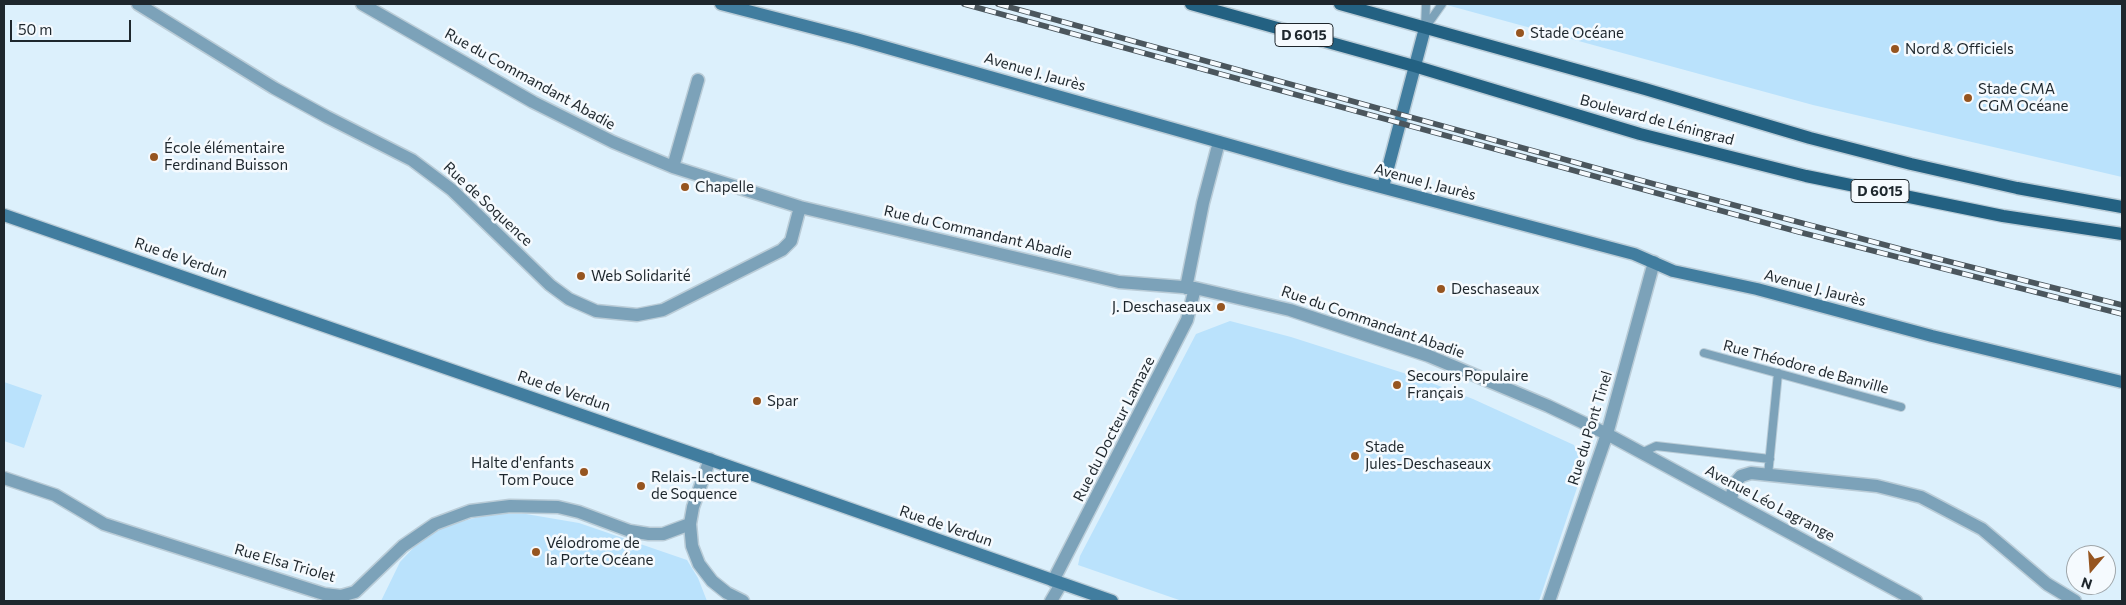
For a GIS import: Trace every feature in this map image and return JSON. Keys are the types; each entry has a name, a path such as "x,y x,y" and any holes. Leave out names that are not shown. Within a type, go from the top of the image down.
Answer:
{"main road":[{"name":"Boulevard de Léningrad","path":"1191,4 1414,66 1640,134 1806,176 2003,216 2122,234"},
{"name":"Boulevard de Léningrad","path":"1340,4 1645,89 1810,138 1902,162 2017,188 2122,207"}],"street":[{"name":"Rue de Soquence","path":"138,4 274,88 412,160 452,190 550,285 569,299 596,311 637,315 663,310 782,250 791,241 800,207"},
{"name":"Rue du Commandant Abadie","path":"362,4 549,111 613,142 673,167 800,207 1119,282 1191,288 1290,310 1421,353 1548,406 1607,434"},
{"name":"Avenue J. Jaurès","path":"721,4 874,44 1219,142 1634,254 1673,271 1757,289 1932,336 2122,382"},
{"path":"1383,187 1414,66 1426,28"},
{"path":"673,167 698,80"},
{"name":"Rue du Docteur Lamaze","path":"1052,601 1057,582 1187,320 1202,203 1219,142"},
{"name":"Rue de Verdun","path":"4,214 710,459 1112,601"},
{"name":"Rue du Pont Tinel","path":"1550,601 1607,434 1654,262"},
{"name":"Avenue Léo Lagrange","path":"1607,434 1916,601"},
{"path":"710,459 693,507 690,524 692,546 699,564 712,581 727,593 743,601"},
{"path":"1731,500 1734,484 1741,476 1751,473 1877,486 1921,497 1982,529 2047,584 2075,601"},
{"name":"Rue Elsa Triolet","path":"4,478 55,495 104,524 324,594 342,596 355,592 403,546 435,524 470,511 510,506 558,508 579,512 630,532 649,534 663,534 690,524"}],"lane":[{"path":"1426,4 1426,28"},
{"path":"1426,28 1442,4"},
{"name":"Rue Théodore de Banville","path":"1704,353 1901,407"},
{"path":"1768,475 1778,373"},
{"path":"1641,453 1656,446 1770,458"}],"shaded area":[{"path":"1443,4 2122,4 2122,177 1813,105"},
{"name":"Stade Jules-Deschaseaux","path":"1230,321 1291,337 1416,377 1473,399 1574,445 1583,470 1539,601 1182,601 1078,565 1080,556 1196,334"},
{"path":"4,382 42,395 24,448 4,441"},
{"name":"Vélodrome de la Porte Océane","path":"490,514 526,514 579,523 687,560 698,578 707,601 381,601 400,562 418,543 445,526"}],"railway":[{"path":"964,4 1799,232 2122,314"},
{"path":"998,4 1654,184 2122,305"}],"place":[{"name":"Stade Océane","path":"1520,33"},
{"name":"Nord & Officiels","path":"1895,49"},
{"name":"Stade CMA CGM Océane","path":"1968,98"},
{"name":"École élémentaire Ferdinand Buisson","path":"154,157"},
{"name":"Chapelle","path":"685,187"},
{"name":"Web Solidarité","path":"581,276"},
{"name":"Deschaseaux","path":"1441,289"},
{"name":"J. Deschaseaux","path":"1221,307"},
{"name":"Secours Populaire Français","path":"1397,385"},
{"name":"Spar","path":"757,401"},
{"name":"Stade Jules-Deschaseaux","path":"1355,456"},
{"name":"Halte d'enfants Tom Pouce","path":"584,472"},
{"name":"Relais-Lecture de Soquence","path":"641,486"},
{"name":"Vélodrome de la Porte Océane","path":"536,552"}]}
